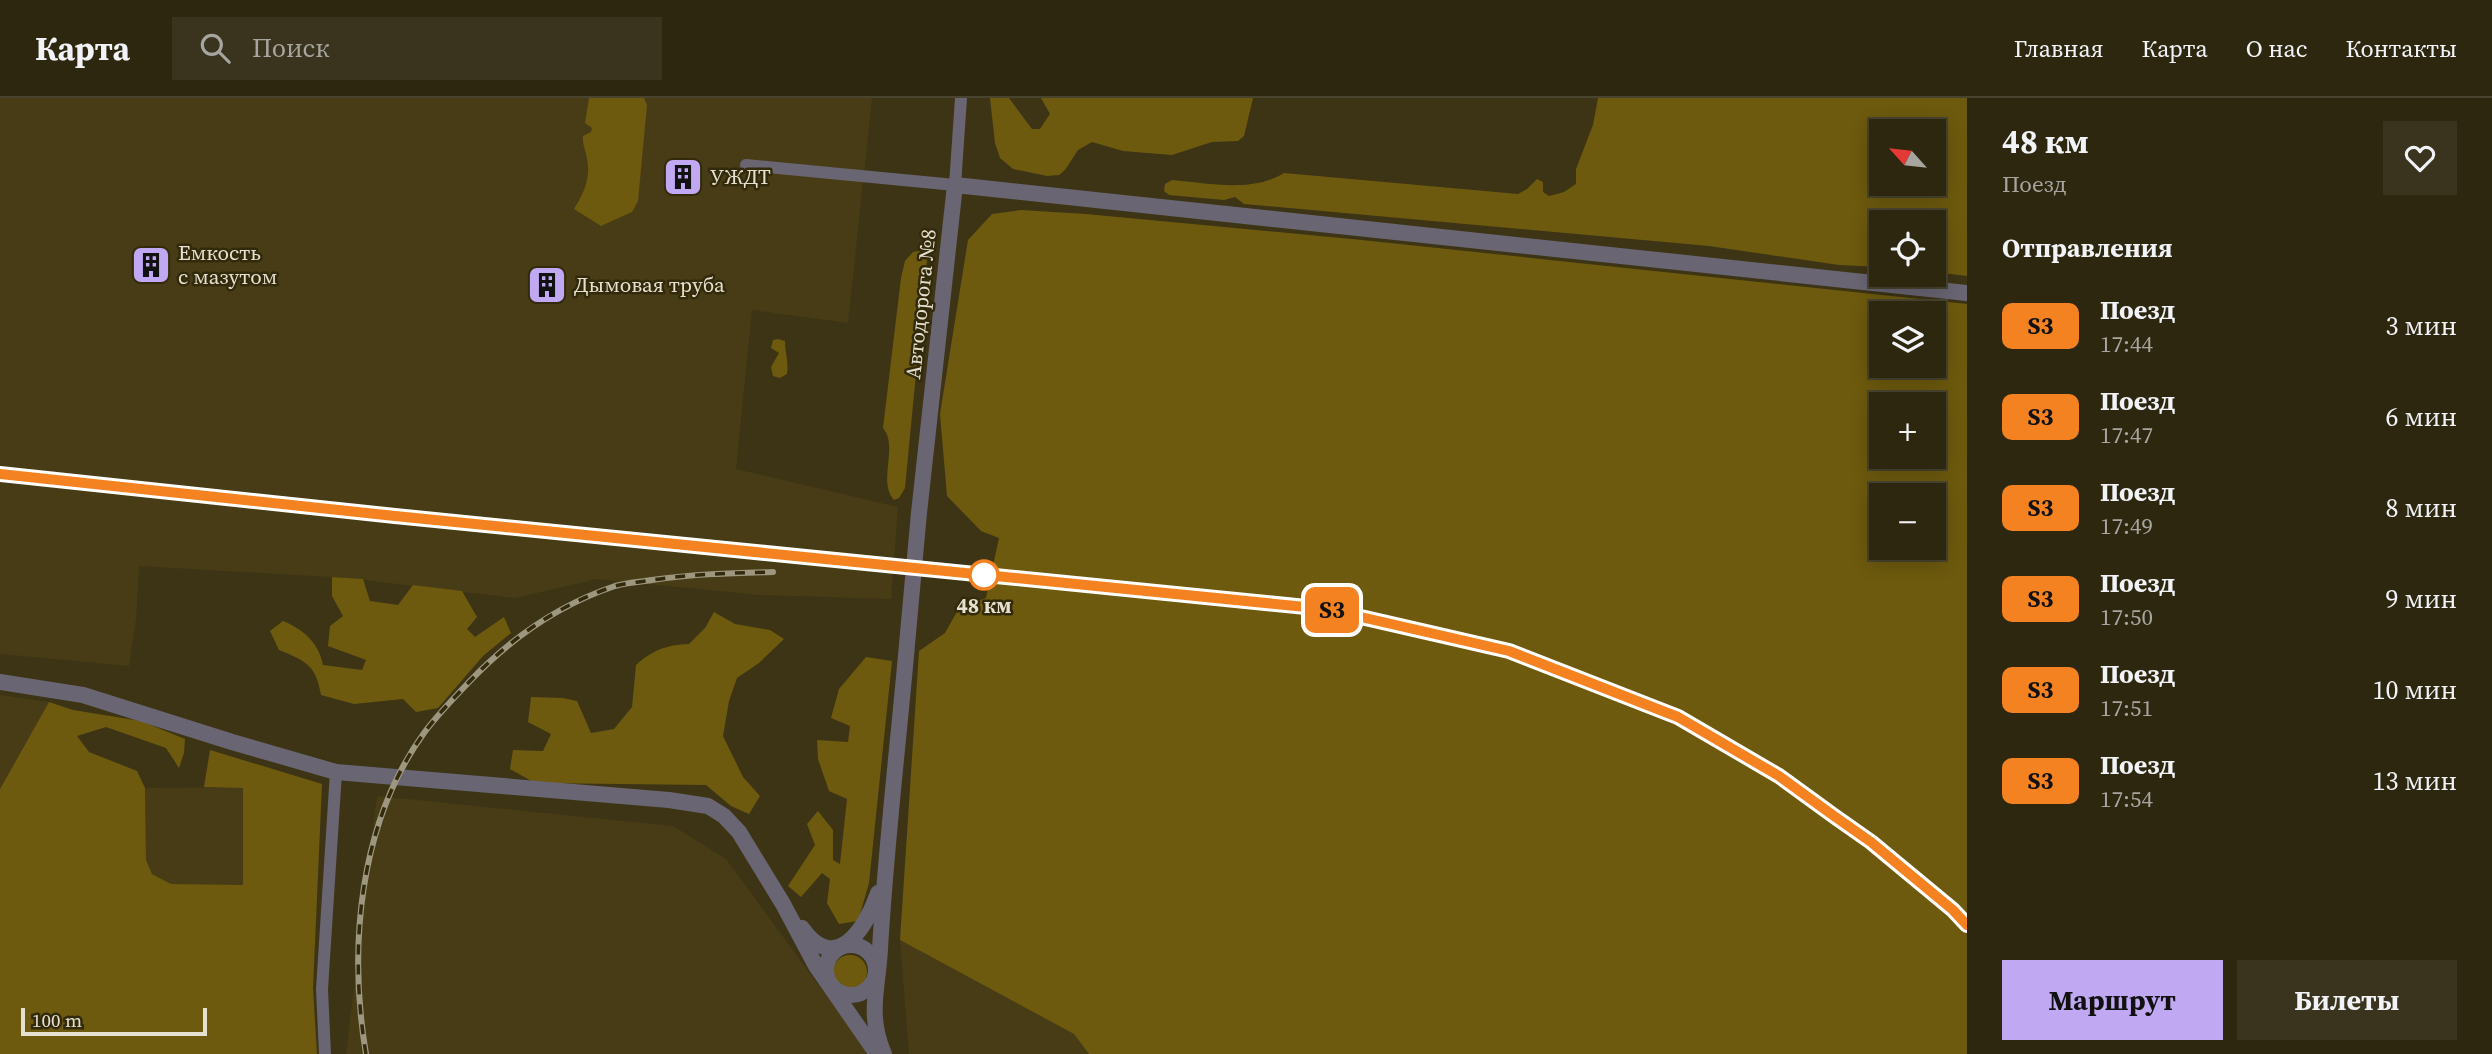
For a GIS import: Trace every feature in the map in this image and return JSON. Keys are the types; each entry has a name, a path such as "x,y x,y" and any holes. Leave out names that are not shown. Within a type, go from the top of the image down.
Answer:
{"street":[{"name":"Автодорога №8","path":"884,875 919,513 955,185 961,98"},
{"path":"746,165 1967,293"},
{"path":"0,682 83,695 336,772 669,800 708,806 724,816 739,832 783,904 816,966 877,1054"},
{"path":"325,1054 322,989 336,772"},
{"path":"783,904 811,940 827,947 844,946 856,946 867,951 874,961 877,973 869,988 858,995 842,994 829,984 826,969 828,959 844,946 855,938 865,925 884,875"},
{"path":"884,875 880,960 873,1013 884,1054"}],"shaded area":[{"path":"0,98 872,98 848,323 752,310 736,469 898,507 891,599 759,595 597,579 515,598 348,578 139,566 136,619 129,666 0,654"},
{"path":"589,98 644,98 647,105 638,201 632,212 601,226 574,209 587,179 588,166 583,136 591,132 592,128 585,123"},
{"path":"990,98 1009,98 1032,129 1040,129 1050,114 1041,98 1253,98 1244,136 1238,141 1212,142 1172,155 1123,151 1092,142 1078,150 1059,175 1047,176 1013,169 1000,158 995,143"},
{"path":"1598,98 1967,98 1967,276 1946,273 1946,210 1869,210 1869,266 1839,265 1709,246 1244,204 1235,197 1224,200 1169,195 1164,191 1165,184 1172,180 1244,185 1258,183 1284,173 1518,194 1537,179 1543,182 1543,192 1549,196 1564,192 1576,184 1576,169 1593,125"},
{"path":"1021,210 1086,214 1362,240 1939,301 1869,301 1869,378 1946,378 1946,302 1967,304 1967,1054 1089,1054 1074,1034 900,940 919,651 945,633 959,608 986,598 999,538 981,531 947,496 940,414 968,240 992,214"},
{"path":"919,251 927,259 905,488 899,498 894,500 887,483 889,445 883,428 901,278 905,261 913,252"},
{"path":"773,340 785,341 788,366 787,374 780,378 773,376 771,367 779,353 771,348"},
{"path":"332,577 363,579 370,601 398,605 413,585 462,591 477,617 467,629 475,637 504,617 511,633 483,656 438,708 416,712 403,699 354,704 321,695 313,670 303,661 279,650 270,631 283,621 309,638 318,650 323,665 362,670 366,660 328,646 330,626 343,616 332,596"},
{"path":"714,612 735,624 770,630 784,639 759,663 737,678 729,701 723,736 743,777 760,796 749,814 731,806 706,785 535,783 510,769 513,750 543,751 551,734 528,722 531,697 577,701 591,733 614,729 632,707 636,665 660,649 689,644 705,628"},
{"path":"866,657 892,661 869,883 858,921 839,924 827,903 830,879 822,873 801,897 788,886 815,845 807,824 818,811 833,830 833,860 840,864 847,799 829,791 818,759 817,740 848,742 850,726 831,718 839,689"},
{"path":"0,695 49,702 0,789"},
{"path":"49,702 73,710 141,721 185,739 179,768 166,748 106,727 77,736 89,752 137,771 145,788 146,860 152,874 171,884 243,885 243,788 204,787 210,750 322,784 313,988 317,1054 0,1054 0,789"},
{"path":"243,787 243,886 171,884 152,874 146,860 145,788"},
{"path":"377,796 673,826 726,859 869,1054 346,1054"},
{"path":"900,940 1074,1034 1089,1054 909,1054"},
{"path":"850,955 862,960 867,972 862,984 850,989 838,984 833,972 838,960"}],"railway":[{"path":"0,474 371,514 1326,609 1509,651 1678,717 1779,776 1871,842 1953,910 1967,925"},
{"path":"366,1054 358,971 359,929 372,846 385,806 402,768 435,719 486,665 519,637 555,613 594,594 619,585 667,578 773,572"}],"train":[{"name":"S3","path":"0,474 1326,609 1509,651 1678,717 1779,776 1871,842 1953,910 1967,925"}],"place":[{"name":"УЖДТ","path":"683,177"},
{"name":"Емкость с мазутом","path":"151,265"},
{"name":"Дымовая труба","path":"547,285"},
{"name":"48 км","path":"984,575"}]}
